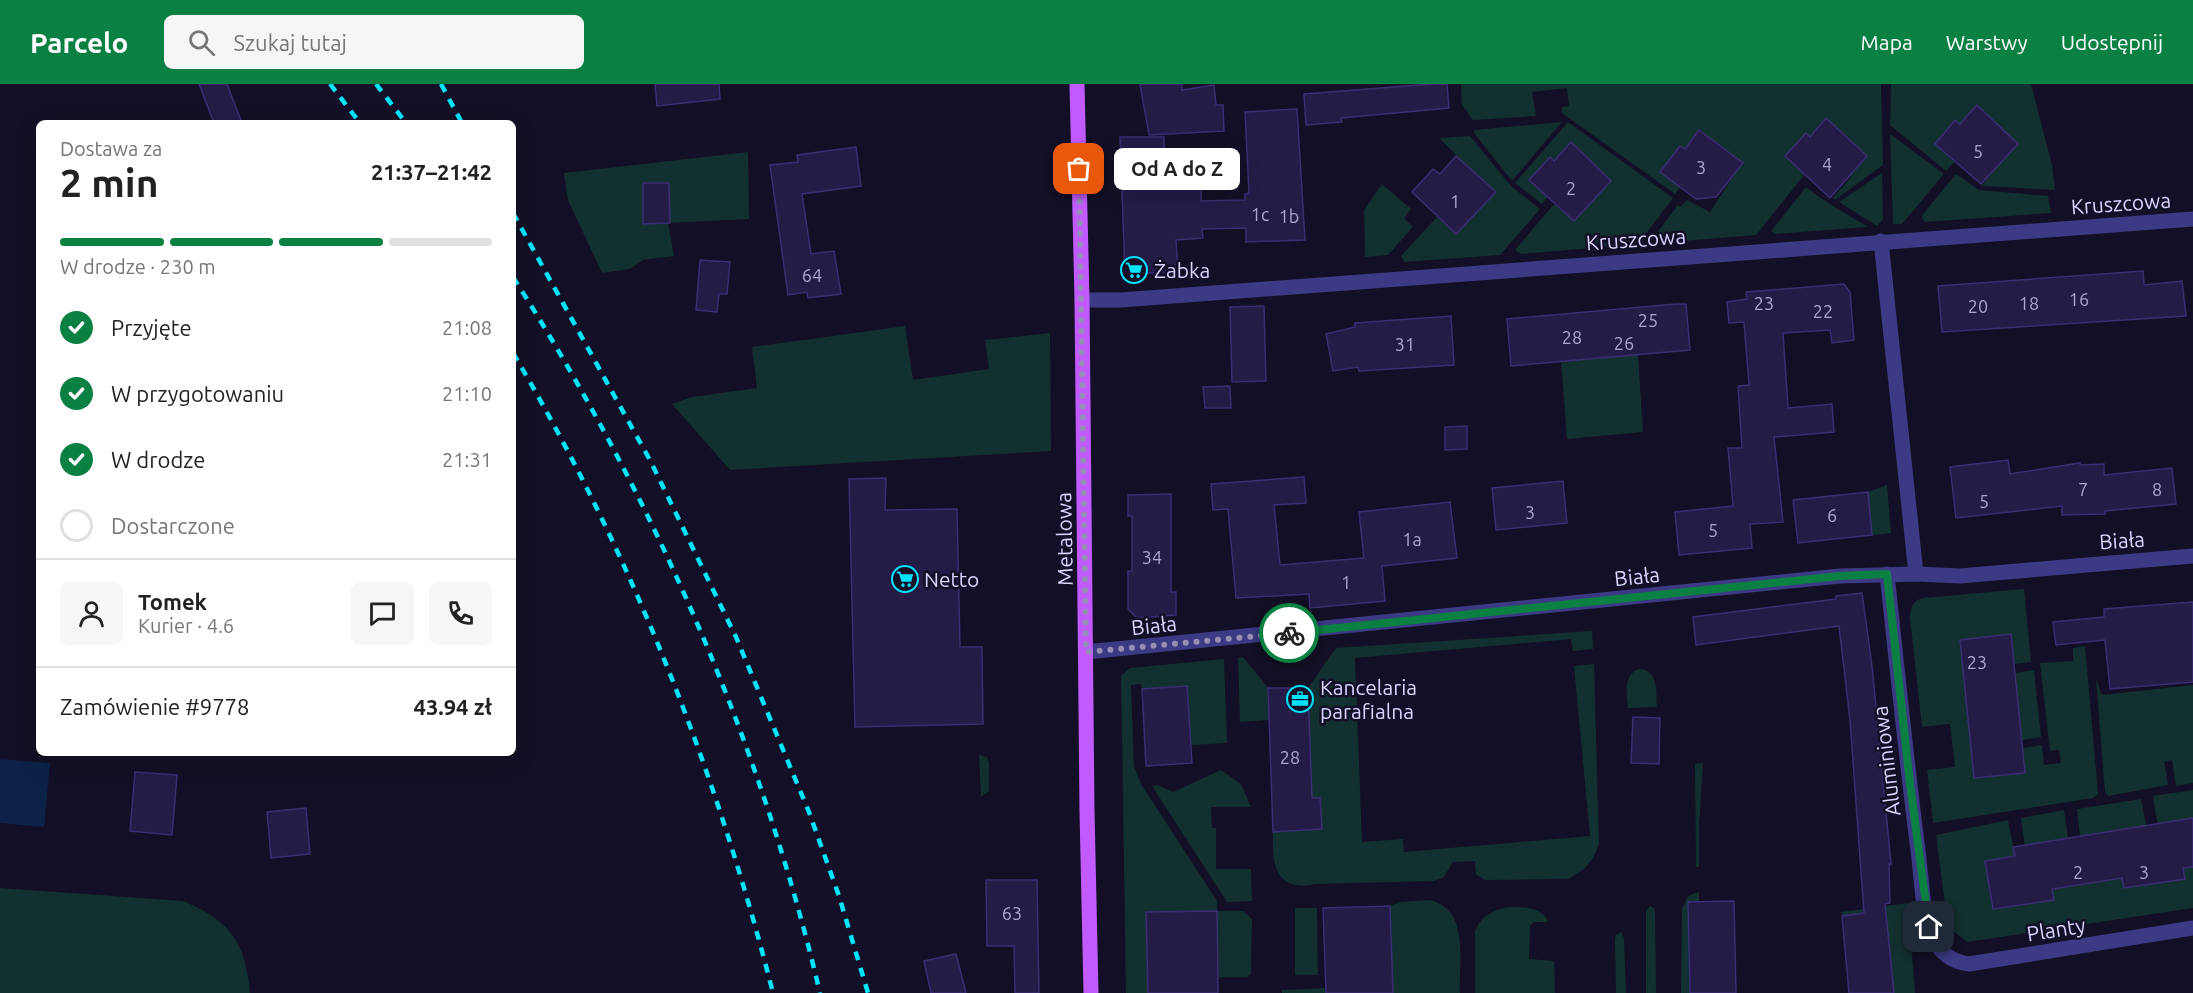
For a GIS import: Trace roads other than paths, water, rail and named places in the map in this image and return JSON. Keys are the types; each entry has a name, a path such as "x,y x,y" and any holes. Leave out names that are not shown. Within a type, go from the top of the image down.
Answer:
{"main road":[{"name":"Metalowa","path":"1077,84 1091,993"}],"street":[{"name":"Kruszcowa","path":"1082,300 1121,300 2193,219"},
{"path":"1881,242 1916,574"},
{"name":"Biała","path":"1086,652 1840,576 1916,574 1960,576 2193,556"},
{"name":"Aluminiowa","path":"1887,574 1910,784 1929,927 1935,940"},
{"name":"Planty","path":"1935,940 1947,956 1957,962 1969,964 2193,928"}],"water":[{"path":"0,759 50,763 44,827 0,823"}],"railway":[{"path":"330,84 358,120"},
{"path":"376,84 404,120"},
{"path":"441,84 460,120"},
{"path":"516,218 651,462 736,637 809,812 839,896 868,993"},
{"path":"516,282 564,360 612,446 656,533 696,622 733,713 766,805 795,898 820,993"},
{"path":"516,358 556,428 595,505 666,664 725,826 773,993"}],"place":[{"name":"Od A do Z","path":"1079,169"},
{"name":"Żabka","path":"1134,270"},
{"name":"Netto","path":"905,579"},
{"name":"Kancelaria parafialna","path":"1300,699"}]}
